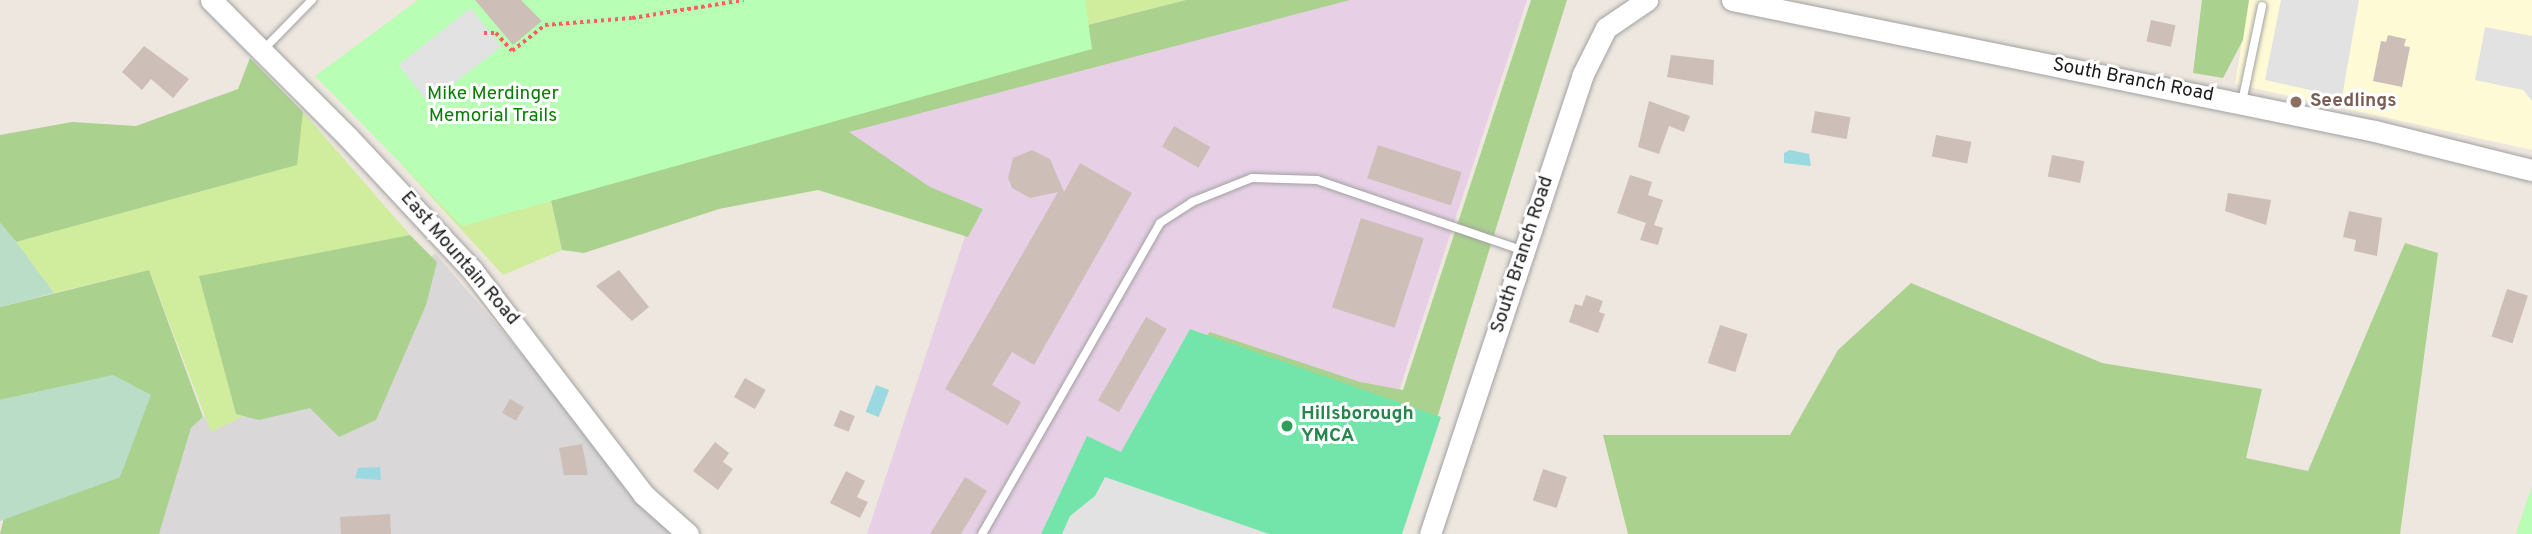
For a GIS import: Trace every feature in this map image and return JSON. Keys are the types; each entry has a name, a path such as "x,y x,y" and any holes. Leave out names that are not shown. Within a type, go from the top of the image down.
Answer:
{"street":[{"name":"East Mountain Road","path":"211,0 263,50 472,270 643,494 688,534"},
{"name":"South Branch Road","path":"1430,534 1594,45 1625,11 1647,0"},
{"name":"South Branch Road","path":"1732,0 2242,103 2532,170"}],"lane":[{"path":"263,50 312,0"},
{"path":"2242,103 2262,6"},
{"path":"982,534 1160,223 1192,202 1252,178 1317,180 1524,251"}],"path":[{"path":"484,33 496,33 512,51 545,25 632,18 744,0"}],"shaded area":[{"path":"1345,0 1527,0 1396,400 1190,329 1121,453 1087,437 1041,534 867,534 972,215 839,130"},
{"path":"2249,0 2532,0 2532,150 2235,84"},
{"path":"2281,0 2359,0 2342,97 2265,80"},
{"path":"471,8 501,47 429,103 399,65"},
{"path":"2485,27 2532,36 2532,101 2523,90 2475,80"},
{"path":"435,253 676,534 159,534 191,428 203,417 314,387"},
{"path":"1105,477 1269,534 1062,534 1070,516 1095,496"}],"green space":[{"name":"Mike Merdinger Memorial Trails","path":"418,0 1085,0 1092,49 462,226 315,76"},
{"path":"1046,0 1186,0 543,164 562,250 503,275 391,153"},
{"path":"1186,0 1350,0 849,132 930,187 983,209 968,237 818,190 719,209 584,253 562,250 543,164"},
{"path":"1531,0 1567,0 1401,534 1192,353 1210,332 1360,382 1403,390"},
{"path":"2202,0 2249,0 2243,40 2223,78 2193,73"},
{"path":"250,58 303,112 297,165 16,242 0,223 0,135 72,122 136,126 238,89"},
{"path":"303,112 410,235 200,276 236,414 244,416 211,432 149,270 54,293 16,242 296,165"},
{"path":"0,223 20,247 54,293 0,307"},
{"path":"410,235 437,262 426,305 376,420 339,437 310,408 259,420 236,414 199,276"},
{"path":"2405,243 2438,253 2400,534 1628,534 1603,435 1790,435 1838,350 1911,283 2102,363 2262,389 2246,458 2308,471"},
{"path":"149,270 203,417 191,428 159,534 0,534 4,518 120,477 113,376 0,400 0,307"},
{"name":"Hillsborough YMCA","path":"1190,329 1441,417 1402,534 1041,534 1087,436 1121,452"},
{"path":"113,375 151,395 120,477 0,521 0,400"},
{"path":"2532,486 2532,534 2516,534"}],"water":[{"path":"1790,150 1809,154 1811,166 1784,163 1784,153"},
{"path":"876,385 889,390 879,417 866,412"},
{"path":"380,467 381,480 355,478 358,468"}],"building":[{"path":"475,0 521,0 542,21 513,45"},
{"path":"2151,20 2175,25 2171,47 2146,42"},
{"path":"2388,35 2406,39 2404,46 2410,47 2402,87 2373,81 2381,41 2386,42"},
{"path":"144,46 189,79 173,98 151,79 142,90 122,72"},
{"path":"1671,55 1714,60 1713,85 1667,77"},
{"path":"1649,101 1690,116 1684,132 1669,126 1659,154 1638,147"},
{"path":"1815,111 1850,117 1847,139 1811,133"},
{"path":"1174,126 1210,147 1198,168 1162,147"},
{"path":"1936,135 1971,142 1967,163 1932,157"},
{"path":"1378,145 1462,172 1451,205 1367,178"},
{"path":"1032,150 1050,159 1064,192 1080,163 1132,193 1034,365 1012,352 992,385 1021,402 1008,425 945,389 1058,192 1030,198 1012,188 1008,178 1013,158"},
{"path":"2052,155 2084,161 2080,183 2048,177"},
{"path":"1630,175 1652,182 1648,195 1663,200 1654,225 1663,228 1658,245 1640,240 1646,223 1617,213"},
{"path":"2228,193 2271,200 2266,225 2225,211"},
{"path":"2349,211 2382,218 2377,256 2354,251 2356,240 2343,237"},
{"path":"1361,218 1424,238 1395,328 1332,307"},
{"path":"619,270 649,307 632,321 596,286"},
{"path":"2507,289 2528,296 2512,343 2492,337"},
{"path":"1586,295 1603,301 1599,312 1605,314 1598,333 1569,322 1575,304 1582,306"},
{"path":"1146,317 1167,329 1119,412 1098,400"},
{"path":"1720,325 1748,334 1735,372 1708,363"},
{"path":"745,378 766,390 755,409 734,397"},
{"path":"510,399 524,407 516,421 502,413"},
{"path":"840,410 855,416 848,432 834,426"},
{"path":"715,442 729,453 723,462 733,469 718,490 693,471"},
{"path":"582,444 588,475 564,475 559,448"},
{"path":"1543,469 1567,477 1557,508 1533,500"},
{"path":"846,471 865,481 857,497 868,502 860,518 830,503"},
{"path":"965,477 987,491 961,534 930,534"},
{"path":"390,514 391,534 341,534 340,517"}],"place":[{"name":"Seedlings","path":"2296,102"},
{"name":"Hillsborough YMCA","path":"1287,426"}]}
